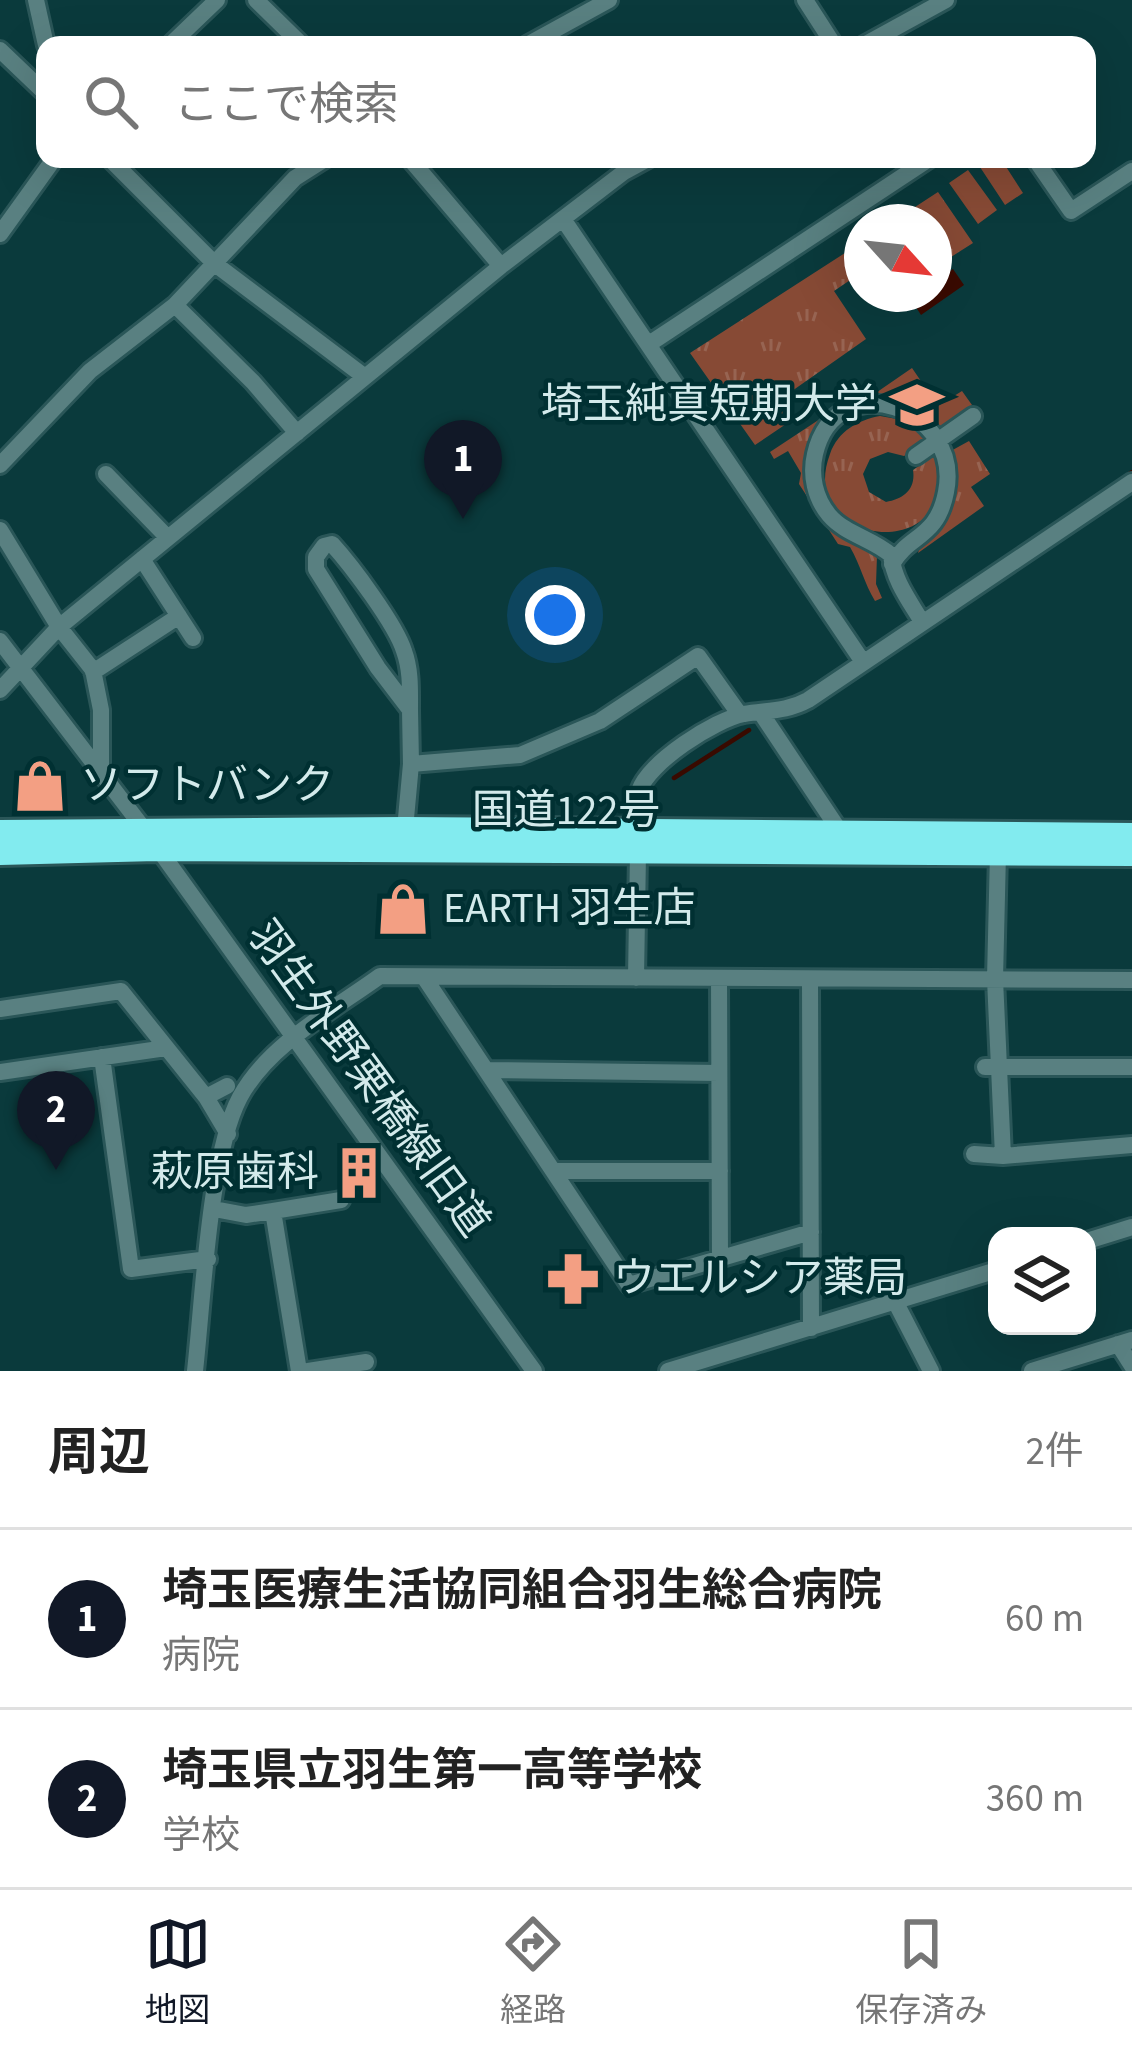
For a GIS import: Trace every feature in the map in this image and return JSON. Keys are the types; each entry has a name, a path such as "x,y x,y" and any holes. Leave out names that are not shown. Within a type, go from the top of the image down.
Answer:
{"highway":[{"name":"国道122号","path":"0,854 150,839 405,829 638,841 1132,854"},
{"name":"国道122号","path":"0,832 150,839 638,841 841,833 1132,835"}],"street":[{"path":"36,0 44,36"},
{"path":"179,36 217,0"},
{"path":"256,0 293,36"},
{"path":"541,36 587,6 609,0"},
{"path":"805,0 828,36"},
{"path":"880,36 946,0"},
{"path":"0,50 36,84"},
{"path":"0,234 48,168"},
{"path":"119,168 215,264 364,377"},
{"path":"0,465 90,371 175,305 295,178 311,168"},
{"path":"418,168 501,266"},
{"path":"0,690 59,627 501,266 632,168"},
{"path":"649,344 909,168"},
{"path":"1041,168 1071,211 1132,170"},
{"path":"563,220 863,662"},
{"path":"175,305 254,382 297,433"},
{"path":"892,564 930,530 943,504 948,476 938,442 908,411 876,402 836,416 817,444 813,481 824,509 848,530 887,551 893,574 922,622"},
{"path":"916,456 973,416"},
{"path":"106,475 168,538"},
{"path":"636,978 639,791 656,765 740,715 794,708 1132,482"},
{"path":"0,530 59,627 93,672 101,710 101,771"},
{"path":"405,829 411,764 410,680 404,647 344,558 332,544 324,546 316,557 316,569 410,710"},
{"path":"142,559 194,638"},
{"path":"93,672 179,616"},
{"name":"羽生外野栗橋線旧道","path":"0,641 101,771 534,1371"},
{"path":"411,764 520,755 600,721 698,656 740,715"},
{"path":"760,713 841,833"},
{"path":"998,853 992,1068 1003,1156"},
{"path":"195,1371 214,1209 240,1098 261,1069 296,1038 380,976 1132,980"},
{"path":"424,976 628,1285 812,1232"},
{"path":"719,978 720,1258"},
{"path":"811,979 811,1328"},
{"path":"0,1009 121,992 206,1097 228,1134"},
{"path":"0,1072 166,1048"},
{"path":"102,1057 131,1269 208,1259"},
{"path":"992,1068 1132,1067"},
{"path":"486,1070 719,1073"},
{"path":"206,1097 227,1086"},
{"path":"974,1154 1003,1156 1132,1145"},
{"path":"553,1171 720,1171"},
{"path":"214,1209 246,1215 341,1200"},
{"path":"273,1210 303,1371 366,1362"},
{"path":"1096,1238 1132,1227"},
{"path":"668,1371 988,1273"},
{"path":"896,1303 932,1371"},
{"path":"1032,1371 1125,1342 1132,1366"}],"green space":[{"path":"981,168 1007,168 1023,193 1005,205"},
{"path":"968,170 997,210 978,224 949,183"},
{"path":"938,192 946,204 920,204"},
{"path":"952,212 973,243 952,256"},
{"path":"844,254 844,284 834,291 866,339 782,398 795,418 755,445 690,353"},
{"path":"912,368 938,406 962,391 972,405 940,429 909,408 867,399"},
{"path":"880,416 908,421 930,440 904,456 888,452 870,459 863,474 869,492 886,502 898,498 911,488 913,470 938,453 940,490 928,515 907,528 881,532 856,525 836,510 825,486 830,454 838,439 857,424"},
{"path":"820,419 824,425 811,489 877,555 876,584 882,598 875,601 850,547 838,544 799,484 801,473 788,451 774,459 770,452"},
{"path":"969,441 990,474 971,487 984,506 918,553 949,452"}],"shaded area":[{"path":"952,270 964,285 952,293"}],"waterway":[{"path":"1067,516 1132,472"},
{"path":"674,778 749,730"}],"place":[{"name":"埼玉純真短期大学","path":"917,405"},
{"name":"埼玉医療生活協同組合羽生総合病院","path":"463,519"},
{"name":"ソフトバンク","path":"40,786"},
{"name":"EARTH 羽生店","path":"403,909"},
{"name":"埼玉県立羽生第一高等学校","path":"56,1170"},
{"name":"萩原歯科","path":"359,1173"},
{"name":"ウエルシア薬局","path":"573,1279"}]}
